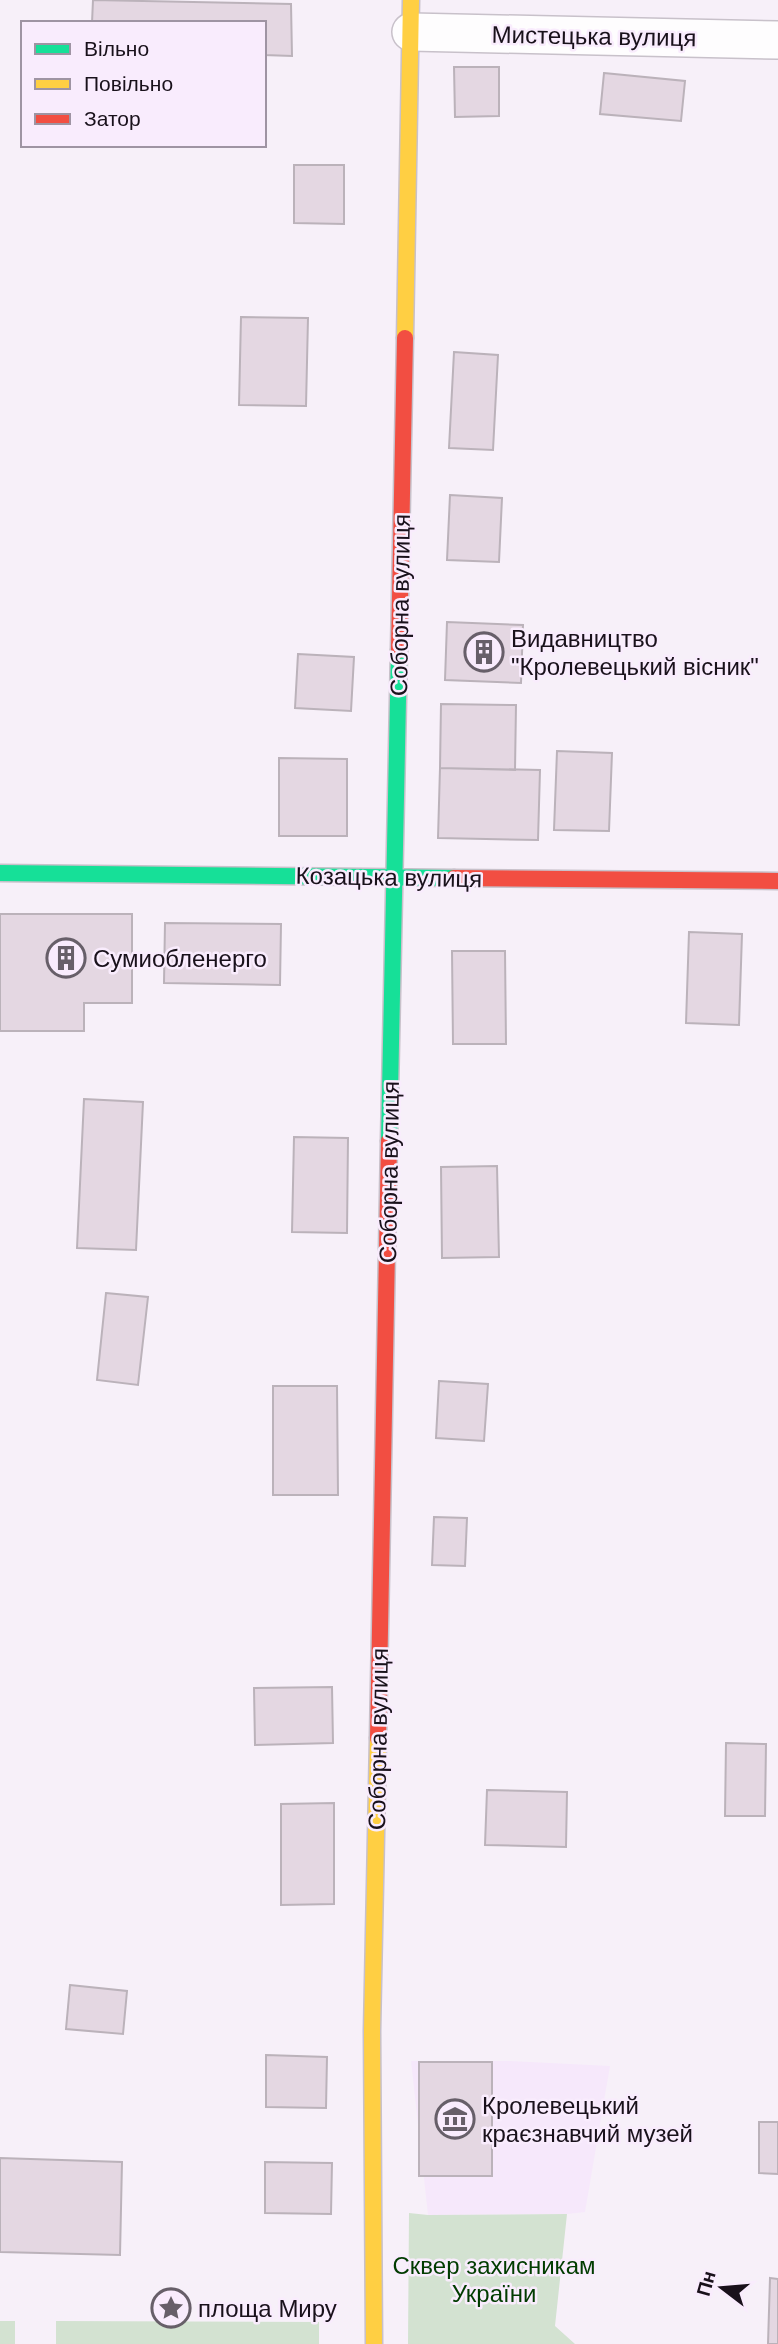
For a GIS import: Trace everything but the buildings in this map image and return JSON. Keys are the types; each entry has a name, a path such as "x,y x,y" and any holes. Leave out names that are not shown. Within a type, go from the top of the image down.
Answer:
{"street":[{"name":"Мистецька вулиця","path":"411,16 778,40"},
{"name":"Соборна вулиця","path":"374,2344 372,2031 411,16"},
{"name":"Козацька вулиця","path":"0,873 778,881"}],"shaded area":[{"path":"411,2061 510,2061 610,2066 585,2212 428,2215"}],"green space":[{"name":"Сквер захисникам України","path":"409,2213 567,2214 555,2326 575,2344 408,2344"},
{"path":"0,2321 15,2321 15,2344 0,2344"},
{"path":"56,2321 319,2322 319,2344 56,2344"}],"traffic: fast":[{"path":"389,1141 399,650"},
{"path":"0,873 454,878"}],"traffic: slow":[{"path":"405,338 411,0"},
{"path":"374,2344 372,2031 378,1738"}],"traffic: jam":[{"path":"399,650 405,338"},
{"path":"454,878 778,881"},
{"path":"378,1738 389,1141"}],"place":[{"name":"Видавництво \"Кролевецький вісник\"","path":"484,652"},
{"name":"Сумиобленерго","path":"66,958"},
{"name":"Кролевецький краєзнавчий музей","path":"455,2119"},
{"name":"площа Миру","path":"171,2308"}]}
